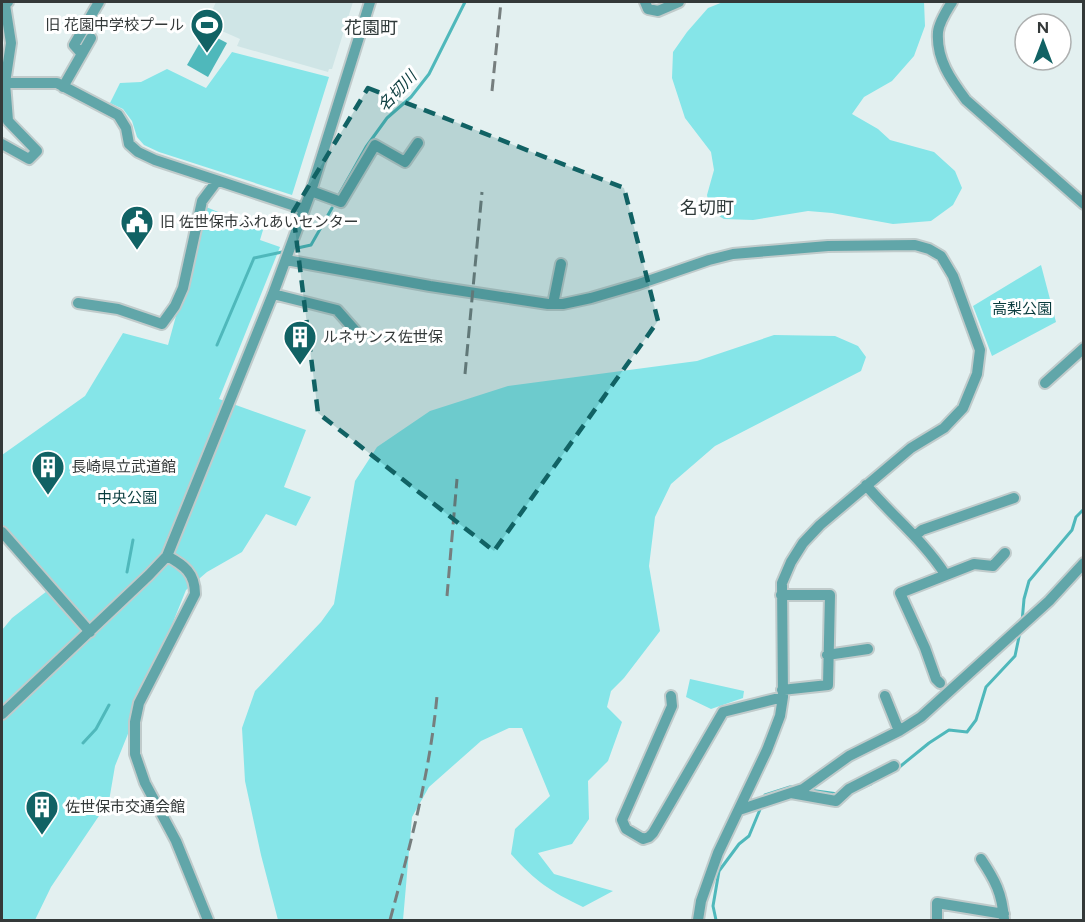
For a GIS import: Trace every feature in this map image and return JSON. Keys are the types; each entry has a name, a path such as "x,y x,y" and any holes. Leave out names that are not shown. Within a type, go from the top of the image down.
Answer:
{"street":[{"path":"2,144 29,159 37,151 8,121 5,83 5,5 8,2"},
{"path":"82,54 74,45 99,2"},
{"path":"2,714 167,556 292,243 311,191 370,2"},
{"path":"645,2 648,9 658,11 679,2"},
{"path":"952,2 938,31 944,69 952,82 966,100 1083,204"},
{"path":"63,87 91,38"},
{"path":"5,83 57,83 117,115 126,128 129,144 138,152 218,182 304,209"},
{"path":"311,191 340,202 375,145 405,162 418,143"},
{"path":"78,303 118,309 162,324 175,306 183,288 202,201 218,182"},
{"path":"286,258 516,300 553,304 591,298 733,254 828,246 915,245 941,256 953,276 980,350 976,374 963,408 944,428 911,448 866,485 803,543 791,562 782,583 783,693 780,716 718,853 700,902 698,921"},
{"path":"553,304 561,264"},
{"path":"273,294 337,310 360,336"},
{"path":"1045,383 1083,348"},
{"path":"866,485 890,513 906,525 932,554 945,574"},
{"path":"915,536 922,530 1014,498"},
{"path":"2,532 90,632"},
{"path":"942,687 900,593 974,564 993,566 1005,552"},
{"path":"167,556 183,565 190,573 195,584 195,594 139,703 135,722 135,754 145,783 176,841 208,921"},
{"path":"739,810 803,789 849,756 899,731 921,717 942,687 1049,601 1083,563"},
{"path":"671,696 672,706 622,820 626,829 643,839 653,833 723,712 783,693 828,685 830,595 782,596"},
{"path":"827,656 868,649"},
{"path":"886,699 899,731"},
{"path":"789,793 836,801 849,789 894,766"},
{"path":"937,921 937,903 1004,917 996,880 981,859"}],"highlighted area":[{"path":"368,88 624,188 658,321 494,551 318,413 293,212"}],"shaded area":[{"path":"216,2 353,2 332,69 328,72 237,46 240,39 206,24"},
{"name":"旧 花園中学校プール","path":"206,32 227,43 208,77 187,65"}],"green space":[{"path":"723,2 924,2 925,26 914,56 892,81 864,97 852,114 878,129 890,140 934,152 955,171 962,188 953,205 931,221 893,224 808,211 753,220 724,219 710,211 707,195 714,170 711,152 685,118 672,78 673,52 708,8"},
{"path":"232,52 329,77 292,195 159,152 144,145 137,137 132,121 123,109 110,103 120,83 141,82 167,69 206,88"},
{"name":"中央公園","path":"206,207 263,230 260,240 280,247 219,399 306,430 284,487 311,497 296,526 266,514 242,552 207,572 186,590 115,766 109,801 51,887 35,920 2,920 2,630 12,618 51,588 2,535 2,455 85,396 123,333 168,345"},
{"name":"高梨公園","path":"1041,265 1056,322 992,356 973,306"},
{"path":"774,335 835,336 858,346 866,357 861,371 715,446 671,484 655,517 649,566 660,631 624,678 611,691 607,707 622,722 608,761 588,781 589,819 572,844 538,853 554,874 613,891 583,907 544,885 511,854 515,829 550,796 522,728 509,728 481,741 429,787 412,817 403,920 278,920 245,781 242,728 255,691 321,622 334,604 355,481 377,447 430,411 508,386 697,361"},
{"path":"690,679 744,691 743,698 711,709 686,697"}],"waterway":[{"name":"名切川","path":"340,193 366,147 387,118 411,97 429,74 465,2"},
{"name":"名切川","path":"293,249 311,245 332,208"},
{"name":"名切川","path":"217,345 254,258 287,251"},
{"path":"1022,622 1024,599 1029,581 1072,530 1076,517 1084,509"},
{"name":"名切川","path":"127,572 133,540"},
{"path":"897,769 949,730 967,732 976,720 986,687 1015,656 1020,632"},
{"name":"名切川","path":"83,743 96,729 109,705"},
{"path":"847,795 871,784"},
{"path":"764,798 765,795 793,787"},
{"path":"809,790 838,794"},
{"path":"716,920 713,906 719,871 739,844 749,836 761,807"}],"railway":[{"path":"492,91 501,2"},
{"path":"465,374 482,192"},
{"path":"447,596 457,479"},
{"path":"390,920 412,837 430,753 437,696"}],"place":[{"name":"旧 花園中学校プール","path":"207,54"},
{"name":"旧 佐世保市ふれあいセンター","path":"137,251"},
{"name":"ルネサンス佐世保","path":"300,366"},
{"name":"長崎県立武道館","path":"48,496"},
{"name":"佐世保市交通会館","path":"42,836"}],"district":[{"name":"花園町","path":"371,28"},
{"name":"名切町","path":"707,208"}]}
